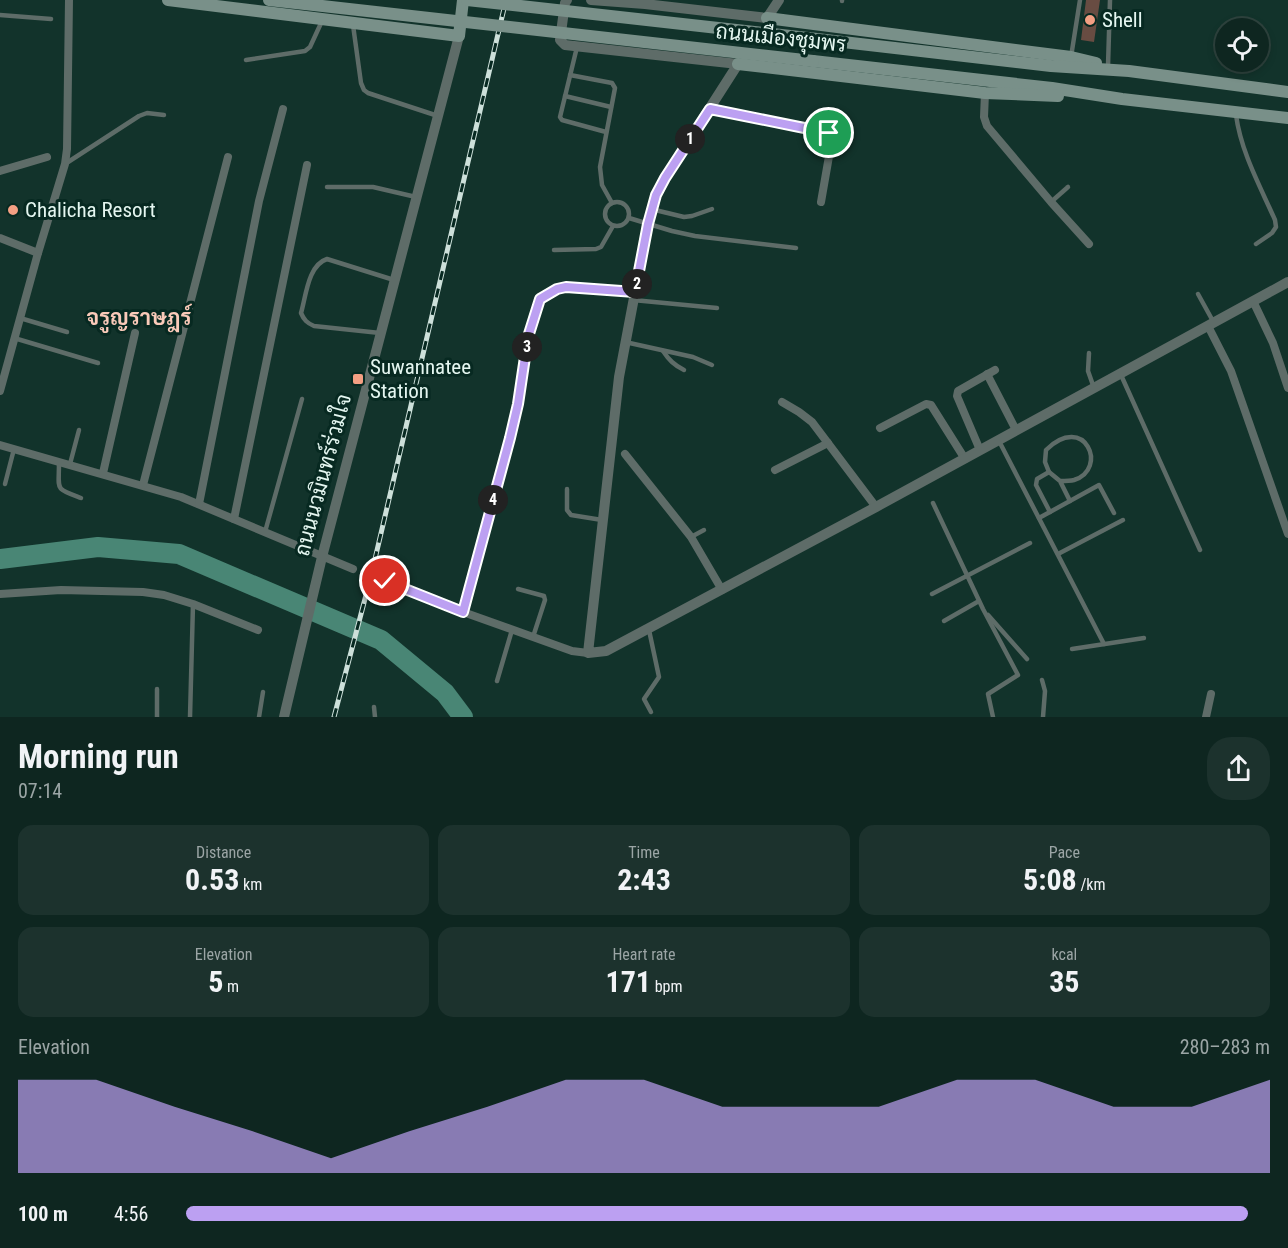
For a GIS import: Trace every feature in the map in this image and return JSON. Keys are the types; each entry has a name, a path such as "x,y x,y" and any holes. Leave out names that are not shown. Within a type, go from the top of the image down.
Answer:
{"main road":[{"path":"168,0 459,36 465,0"},
{"name":"ถนนเมืองชุมพร","path":"269,0 1052,88 1122,99 1288,118"},
{"name":"ถนนเมืองชุมพร","path":"465,0 1051,66 1130,71 1288,92"},
{"path":"768,18 1071,57 1130,71"},
{"path":"738,64 985,93 1122,99"}],"street":[{"path":"0,391 4,358 14,338 65,164 69,0"},
{"path":"567,0 560,40 564,45 738,64 665,178 651,209 619,377 588,653"},
{"path":"591,0 691,4 768,18 779,0"},
{"name":"ถนนนวมินทร์ร่วมใจ","path":"284,717 316,577 459,36"},
{"path":"985,93 984,117 987,126 1089,244"},
{"path":"710,109 829,133 832,139 821,202"},
{"path":"199,504 259,201 283,110"},
{"path":"0,171 47,157"},
{"path":"144,485 228,157"},
{"path":"234,519 307,165"},
{"path":"0,238 38,254"},
{"path":"385,581 572,651 588,653 606,651 965,459 1288,282"},
{"path":"463,612 513,427 528,337 540,299 557,289 566,287 634,296"},
{"path":"1253,301 1272,343 1288,388"},
{"path":"1211,324 1231,371 1288,534"},
{"path":"102,474 135,333"},
{"path":"980,450 957,396 958,391 991,372 1016,430"},
{"path":"782,402 812,422 876,507"},
{"path":"880,428 926,404 931,405 965,459"},
{"path":"775,470 828,443"},
{"path":"0,445 144,485 199,504 353,569"},
{"path":"625,454 691,537 722,590"},
{"path":"0,594 61,590 143,592 164,595 193,604 258,630"},
{"path":"1206,717 1211,694"}],"lane":[{"path":"1071,57 1080,0"},
{"path":"1108,66 1110,0"},
{"path":"0,15 51,19"},
{"path":"246,60 305,51 310,48 322,19"},
{"path":"353,22 361,83 364,90 438,116"},
{"path":"578,47 560,117 562,120 606,132"},
{"path":"570,75 612,83 615,88 600,166 600,178 612,203"},
{"path":"565,96 611,107"},
{"path":"1236,112 1238,130 1244,149 1275,220 1276,227 1272,233 1256,244"},
{"path":"65,164 139,116 147,113 164,115"},
{"path":"327,187 373,187 416,197"},
{"path":"1051,202 1068,187"},
{"path":"621,202 628,208 629,218 622,225 613,226 605,215 608,206 621,202"},
{"path":"651,209 684,217 712,209"},
{"path":"629,218 695,236 796,248"},
{"path":"554,250 601,247 613,226"},
{"path":"380,333 314,326 303,318 301,313 312,272 321,261 327,259 394,280"},
{"path":"1198,294 1211,324"},
{"path":"634,296 717,308"},
{"path":"20,318 68,332"},
{"path":"14,338 98,363"},
{"path":"625,342 693,357 712,365"},
{"path":"663,351 669,360 684,369"},
{"path":"1089,353 1088,371 1094,388"},
{"path":"1120,374 1200,550"},
{"path":"265,532 302,399"},
{"path":"70,464 79,429"},
{"path":"1060,481 1073,480 1084,475 1089,469 1091,453 1086,443 1068,436 1055,441 1046,450 1045,462 1049,472 1060,481 1070,501"},
{"path":"999,440 1104,644"},
{"path":"5,484 14,449"},
{"path":"60,461 59,487 62,491 81,498"},
{"path":"1049,472 1037,480 1036,484 1050,512"},
{"path":"1039,518 1099,485 1114,513"},
{"path":"567,489 567,510 571,515 602,520"},
{"path":"933,503 982,609 1018,675 988,694 993,717"},
{"path":"1058,554 1123,520"},
{"path":"691,537 704,530"},
{"path":"1040,538 1047,534"},
{"path":"932,594 1030,543"},
{"path":"518,590 544,596 545,600 533,637"},
{"path":"944,621 979,602"},
{"path":"190,717 193,604"},
{"path":"982,609 1027,659"},
{"path":"649,628 659,678 644,699 651,712"},
{"path":"497,681 512,630"},
{"path":"1072,649 1144,638"},
{"path":"1042,680 1045,691 1043,717"},
{"path":"157,689 157,717"},
{"path":"259,717 263,692"},
{"path":"374,707 375,717"}],"building":[{"name":"Shell","path":"1086,0 1100,0 1094,42 1081,40"}],"waterway":[{"path":"0,559 98,547 179,554 381,640 445,693 463,717"}],"railway":[{"path":"334,717 371,576 506,0"}],"place":[{"name":"Shell","path":"1090,20"},
{"name":"Chalicha Resort","path":"13,210"},
{"name":"Suwannatee Station","path":"358,379"}],"district":[{"name":"จรูญราษฎร์","path":"139,317"}],"route":[{"path":"385,581 463,612 510,438 518,404 528,337 540,299 548,293 566,287 635,292 656,195 710,109 829,133"}]}
